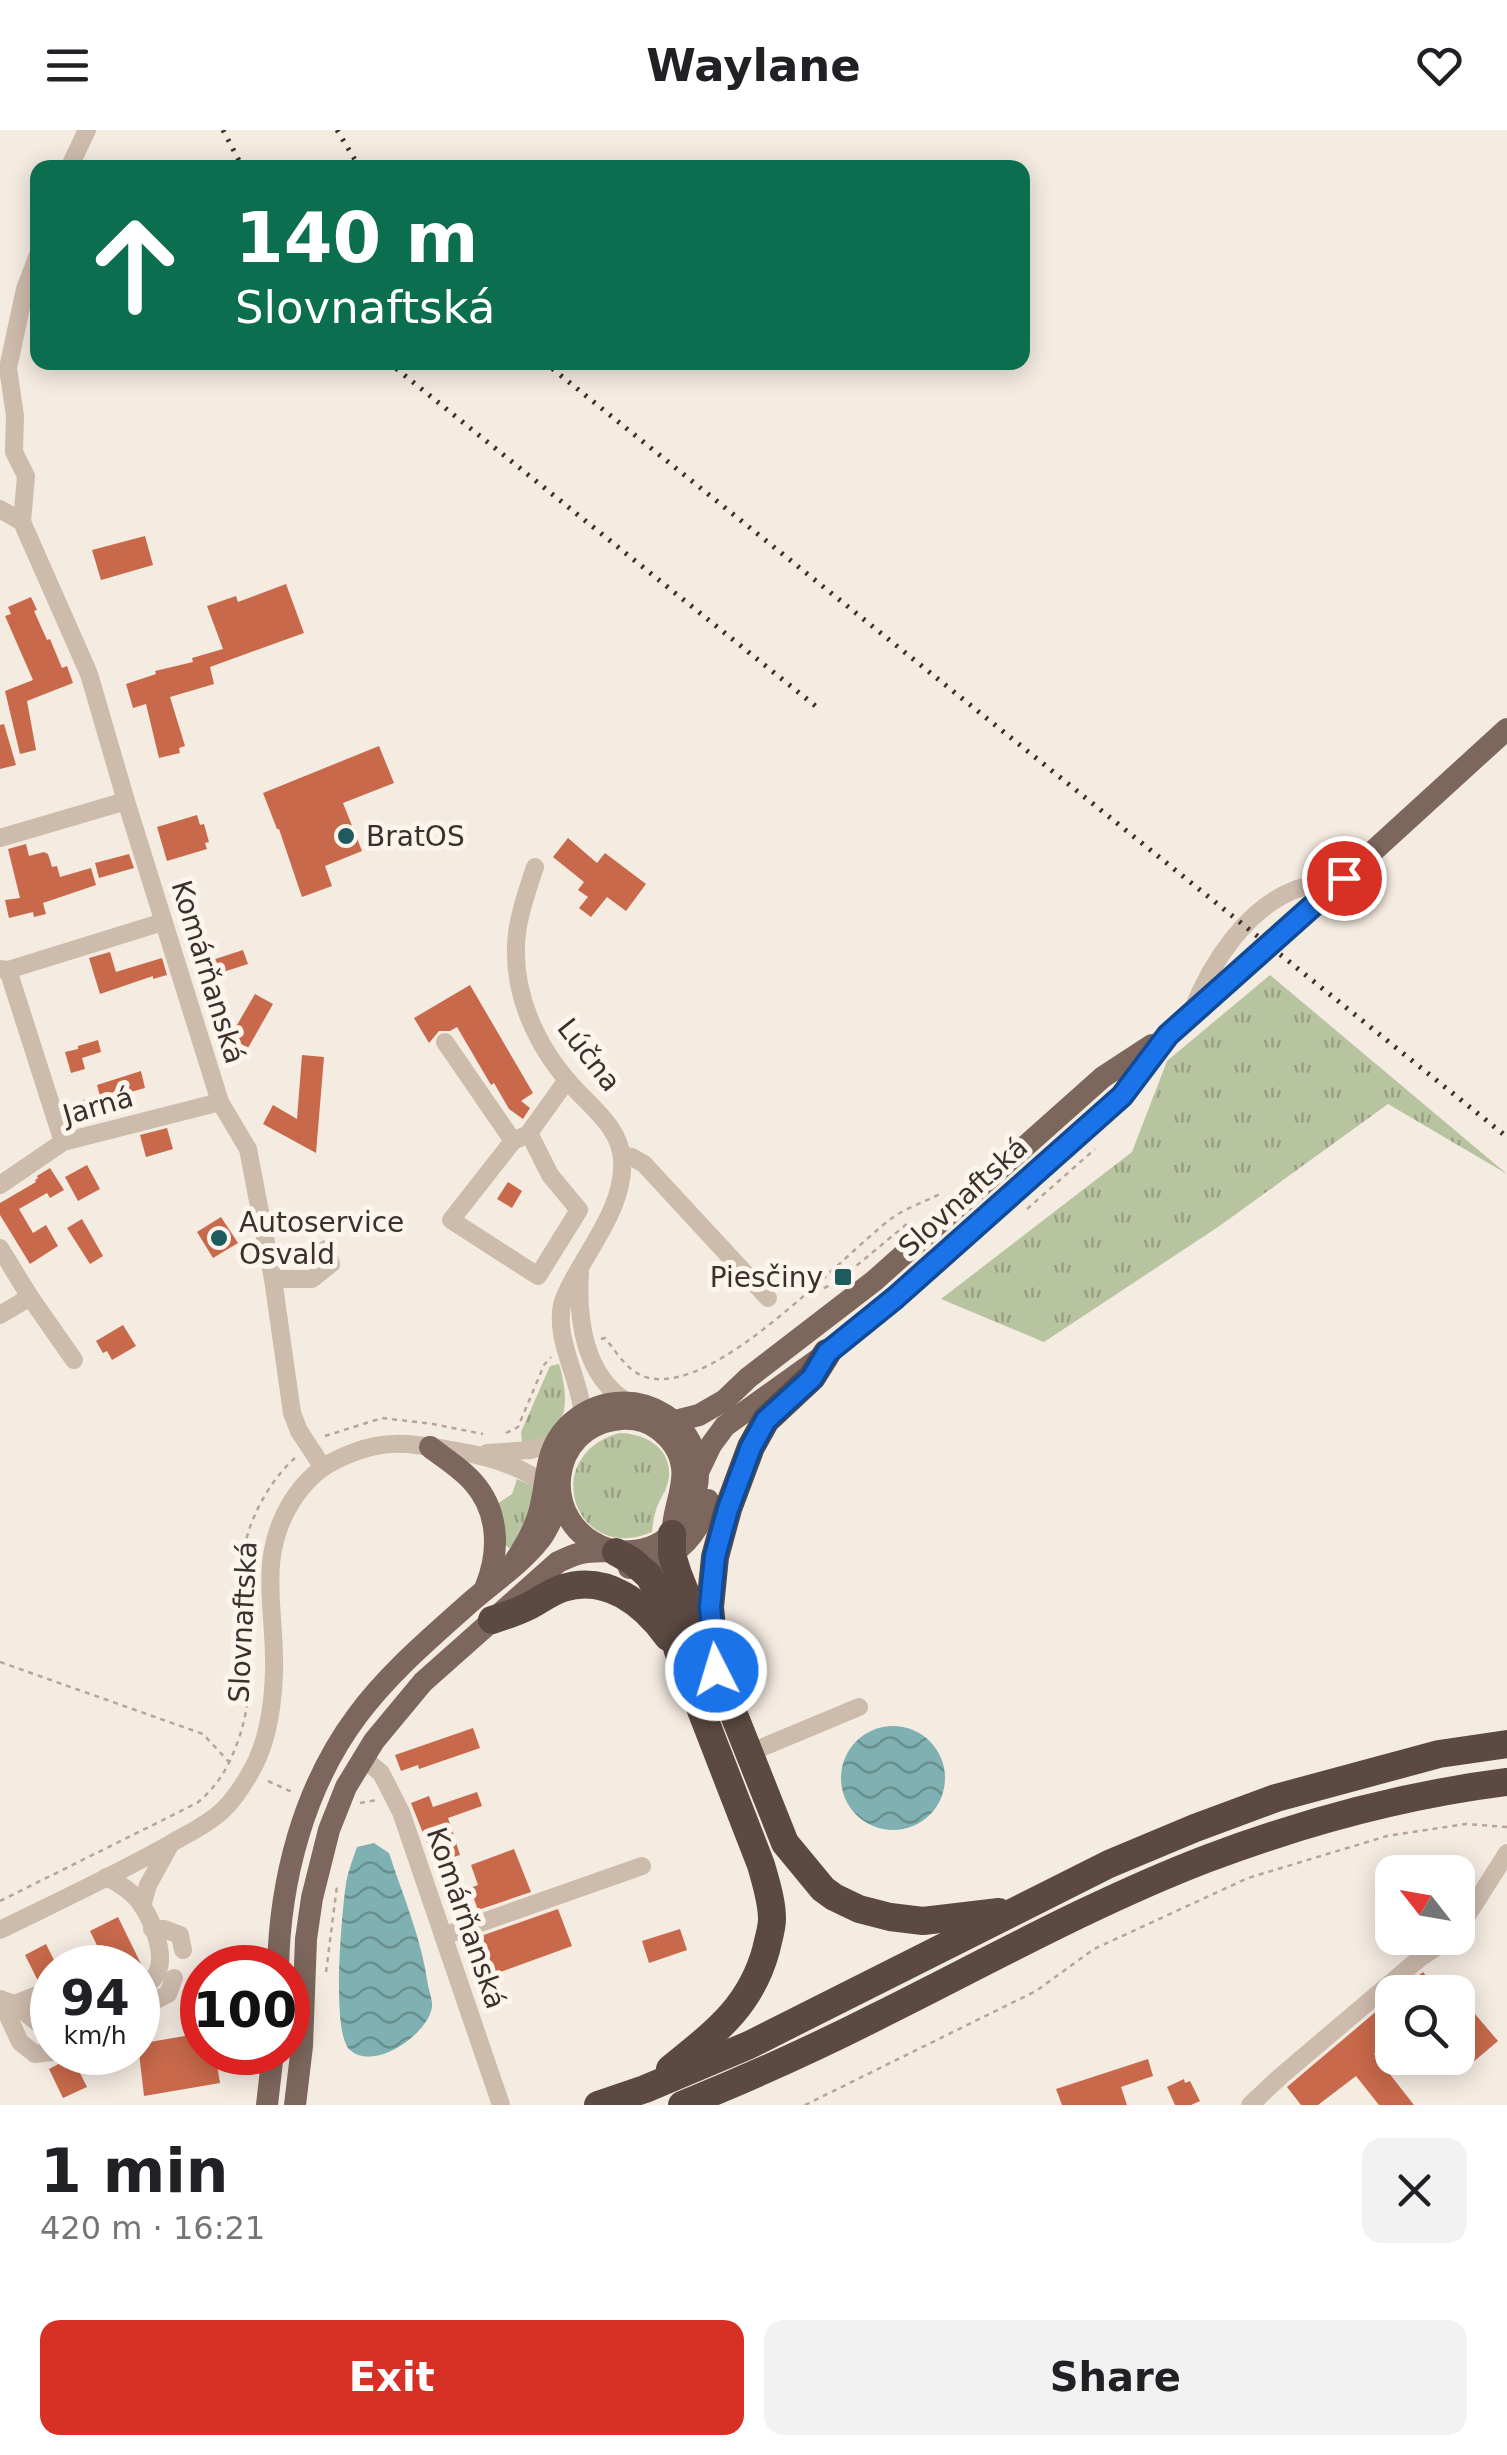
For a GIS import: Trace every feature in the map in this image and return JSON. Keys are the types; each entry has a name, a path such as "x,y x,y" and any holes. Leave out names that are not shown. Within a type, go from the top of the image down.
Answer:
{"highway":[{"path":"716,1670 711,1580 728,1509 759,1431 775,1410 812,1378 827,1353"},
{"path":"672,1544 716,1670 786,1843 823,1889 860,1909 890,1917 924,1920 1015,1911"},
{"path":"628,1559 648,1576 664,1603 678,1652 761,1866 770,1896 772,1924 764,1958 750,1990 727,2022 645,2089"},
{"path":"492,1620 566,1586 598,1585 628,1596 644,1608 678,1652"},
{"path":"598,2105 749,2045 1110,1864 1195,1828 1276,1798 1439,1754 1507,1744"},
{"path":"682,2105 765,2071 1120,1895 1204,1860 1290,1829 1378,1804 1507,1782"}],"main road":[{"name":"Slovnaftská","path":"652,1416 675,1422 713,1408 874,1281 1103,1077 1168,1035 1507,730"},
{"name":"Slovnaftská","path":"672,1544 695,1498 699,1470 725,1426 827,1353 895,1298 1122,1096 1168,1035"},
{"name":"Slovnaftská","path":"652,1416 687,1406 748,1378"},
{"path":"295,2105 312,1898 329,1830 362,1758 423,1682 558,1562 582,1552 628,1559 694,1533 702,1520 716,1466 729,1441 772,1392"},
{"path":"278,1945 292,1853 329,1759 358,1714 388,1680 511,1567 532,1533 540,1509 560,1477 583,1425 607,1405 628,1403 652,1416 674,1444 682,1467 672,1544"},
{"path":"628,1559 577,1530 552,1492 548,1460 569,1426 591,1428 614,1420 652,1416"},
{"path":"675,1422 694,1447 699,1470"},
{"path":"430,1447 473,1482 487,1504 496,1544 484,1589"},
{"path":"267,2105 270,2075"}],"street":[{"path":"73,160 87,130"},
{"path":"0,510 22,522 26,476 7,456 16,416 4,362 30,275"},
{"name":"Komárňanská","path":"22,522 89,674 220,1102 248,1149 273,1279 292,1412 322,1466"},
{"path":"0,838 126,800"},
{"name":"Lúčna","path":"535,867 521,910 515,955 524,1007 534,1031 566,1080 614,1131 622,1155"},
{"path":"1192,1013 1205,979 1244,925 1268,903 1297,889 1344,878"},
{"path":"63,1142 4,969 163,922"},
{"path":"445,1042 521,1137 550,1175 580,1210 538,1276 450,1220 521,1137 566,1080"},
{"name":"Jarná","path":"0,1186 63,1142 220,1102"},
{"path":"583,1425 560,1315 564,1296 612,1210 622,1155 644,1164 768,1298"},
{"path":"0,1248 74,1360"},
{"path":"273,1279 312,1280 331,1264 326,1249"},
{"path":"580,1267 580,1314 586,1344 606,1383 628,1403"},
{"path":"0,1315 30,1297"},
{"name":"Slovnaftská","path":"476,1454 531,1450 556,1442"},
{"name":"Slovnaftská","path":"0,1930 200,1827 222,1811 250,1773 270,1710 274,1671 270,1587 280,1520 322,1466 354,1450 384,1443 430,1447 476,1454 526,1472 552,1492"},
{"path":"749,1754 859,1707"},
{"name":"Komárňanská","path":"362,1758 381,1773 401,1812 501,2105"},
{"path":"142,1906 170,1844"},
{"path":"1475,1903 1507,1853"},
{"path":"444,1936 642,1866"},
{"path":"106,1877 142,1906 157,1945"},
{"path":"152,1928 180,1936 183,1945"},
{"path":"1250,2105 1424,1955"},
{"path":"160,1998 168,1994 174,1978"},
{"path":"5,2000 30,1994"},
{"path":"5,2000 30,2018"},
{"path":"5,2000 20,2042 30,2051"}],"path":[{"path":"800,1300 894,1216 950,1190"},
{"path":"0,1662 203,1734 230,1763 213,1790 196,1803 0,1901"},
{"path":"805,2105 1036,1992 1094,1949 1248,1878 1387,1836 1466,1824 1507,1827"},
{"path":"323,1982 337,1888"}],"green space":[{"path":"1270,975 1507,1174 1388,1104 1218,1227 1044,1342 941,1299 1132,1152 1167,1061"},
{"path":"559,1364 565,1393 560,1422 546,1437 522,1443 521,1432 550,1366"},
{"path":"619,1433 654,1444 666,1457 668,1466 668,1480 652,1532 625,1538 603,1534 587,1522 576,1504 573,1484 579,1463 594,1445"},
{"path":"517,1479 533,1486 532,1507 509,1548 504,1544 497,1504 512,1494"}],"water":[{"path":"893,1726 913,1730 930,1741 941,1758 945,1778 941,1798 930,1815 913,1826 893,1830 873,1826 856,1815 845,1798 841,1778 845,1758 856,1741 873,1730"},
{"path":"374,1843 389,1853 417,1935 432,2005 421,2029 410,2039 398,2048 371,2056 349,2049 344,2037 339,1969 348,1874 357,1847"}],"building":[{"path":"145,536 153,565 101,580 92,550"},
{"path":"286,584 304,633 210,667 214,684 170,697 185,746 179,748 180,753 159,758 146,704 133,708 126,684 223,649 207,606 236,596 238,602"},
{"path":"31,597 47,640 50,639 62,668 67,666 73,683 27,701 36,750 20,754 5,691 33,680 5,616 11,614 8,607"},
{"path":"4,724 16,765 0,769 0,725"},
{"path":"379,746 394,783 343,803 362,851 325,866 332,886 302,897 263,793"},
{"path":"197,815 200,825 204,824 207,849 167,861 157,827"},
{"path":"568,838 597,863 605,853 646,884 626,911 607,897 591,917 579,908 588,897 578,890 584,882 553,857"},
{"path":"26,844 29,856 48,854 60,877 91,868 96,885 43,903 46,914 34,917 33,912 9,918 5,900 20,898 8,849"},
{"path":"129,854 134,868 99,878 95,863"},
{"path":"243,950 248,964 198,980 194,966"},
{"path":"110,952 116,972 162,958 167,975 100,994 89,958"},
{"path":"470,985 533,1093 521,1101 530,1108 523,1119 509,1109 494,1083 491,1085 457,1027 439,1031 429,1043 414,1018"},
{"path":"255,994 273,1004 248,1048 230,1037"},
{"path":"98,1040 101,1052 82,1058 85,1069 71,1073 65,1052"},
{"path":"302,1055 324,1057 316,1153 263,1124 273,1105 297,1119"},
{"path":"141,1071 145,1088 127,1093 128,1099 87,1112 90,1122 71,1127 64,1105 100,1096 97,1085"},
{"path":"167,1128 173,1149 146,1157 140,1135"},
{"path":"87,1165 100,1189 78,1201 65,1177"},
{"path":"50,1168 64,1190 50,1198 47,1193 19,1209 33,1233 46,1225 58,1246 30,1264 0,1215 0,1203 36,1182 37,1176"},
{"path":"508,1182 522,1191 512,1208 497,1199"},
{"path":"221,1217 238,1243 213,1258 197,1232"},
{"path":"82,1219 103,1256 90,1264 67,1228"},
{"path":"123,1325 136,1346 112,1360 96,1341"},
{"path":"473,1728 480,1748 419,1769 418,1765 401,1771 395,1755"},
{"path":"477,1792 482,1806 448,1818 460,1855 435,1863 411,1803 429,1796 433,1807"},
{"path":"514,1849 531,1892 478,1910 470,1888 478,1885 471,1865"},
{"path":"558,1909 572,1946 495,1974 481,1936"},
{"path":"118,1917 132,1945 97,1945 90,1931"},
{"path":"680,1929 687,1950 649,1963 642,1941"},
{"path":"1375,2012 1375,2075 1390,2075 1414,2105 1379,2105 1356,2076 1318,2105 1301,2105 1287,2087"},
{"path":"1475,2014 1498,2041 1475,2060"},
{"path":"180,2037 180,2075 219,2075 220,2083 144,2096 142,2075 160,2075 160,2040"},
{"path":"1148,2059 1153,2076 1121,2087 1127,2105 1062,2105 1056,2089"},
{"path":"52,2075 81,2075 87,2087 63,2098"},
{"path":"1184,2079 1185,2083 1190,2081 1200,2101 1175,2105 1167,2087"}],"railway":[{"path":"223,130 239,160"},
{"path":"337,130 355,160"},
{"path":"398,370 818,708"},
{"path":"554,370 1507,1137"}],"place":[{"name":"BratOS","path":"346,836"},
{"name":"Autoservice Osvald","path":"219,1238"},
{"name":"Piesčiny","path":"843,1277"}],"route":[{"path":"716,1670 710,1607 715,1556 751,1447 766,1420 812,1378 827,1353 895,1298 1122,1096 1168,1035 1344,878"}]}
